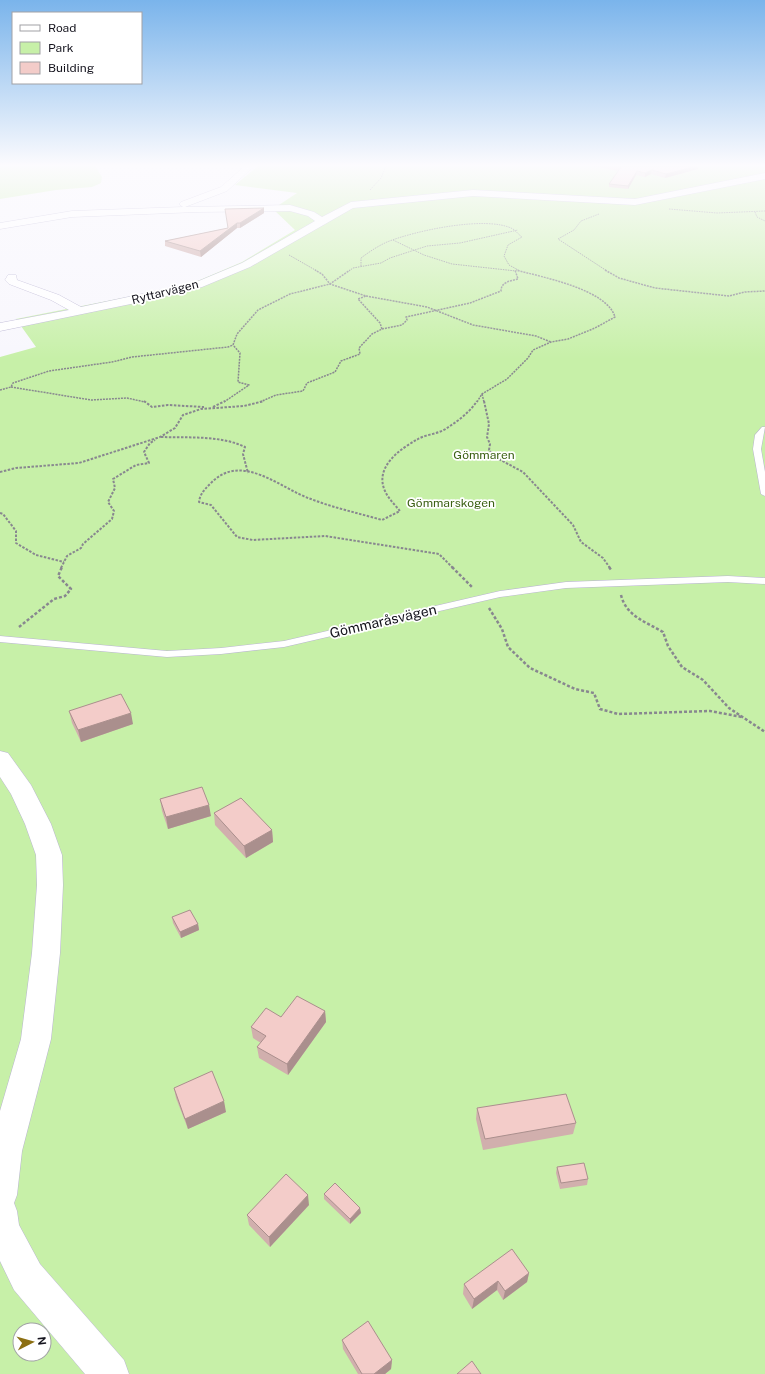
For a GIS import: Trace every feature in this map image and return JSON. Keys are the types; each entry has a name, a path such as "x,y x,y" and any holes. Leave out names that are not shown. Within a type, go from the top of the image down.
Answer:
{"street":[{"name":"Ryttarvägen","path":"0,327 193,287 246,265 304,230"},
{"path":"12,277 11,280 13,282 64,300 79,311"},
{"path":"0,759 22,791 38,824 49,855 50,886 46,953 36,1039 5,1151 0,1195"},
{"path":"0,1211 2,1228 27,1278 110,1374"}],"lane":[{"path":"765,429 759,435 757,449 765,494"},
{"name":"Gömmaråsvägen","path":"4,639 167,654 252,649 284,644 483,597 566,585 728,579 765,581"}],"path":[{"path":"361,266 361,258 392,240 427,230"},
{"path":"233,345 237,334 258,310 290,294 330,284 353,268 381,263 390,258 427,246 460,243 497,236 518,230"},
{"path":"516,270 509,265 504,256 508,245 522,237 518,230"},
{"path":"574,230 558,238 568,247 619,278 655,288 729,296 745,292 765,291"},
{"path":"392,240 413,251 436,260 465,268 516,270 578,287 592,294 613,310 615,317 595,328 568,339 551,342 533,350 528,358 507,379 482,394 473,408 461,418 446,429 415,441 391,458 384,470 382,479 385,491 400,511 382,520 300,495 275,480 236,471 224,473 214,480 200,493 199,502 211,505 237,537 253,540 283,537 297,538 325,536 439,554 483,597 502,629 508,647 524,663 530,668 575,689 594,694 600,709 618,714 710,711 742,717"},
{"path":"276,247 322,274 330,284 349,289 366,296 437,310 473,325 536,336 551,342"},
{"path":"0,390 11,387 91,400 127,398 143,401 152,407 168,405 208,408 244,406 266,401 276,395 303,390 307,384 335,372 341,361 360,354 359,348 372,334 382,329 402,325 407,320 406,317 470,303 494,294 501,290 504,283 518,279 516,276 516,270"},
{"path":"366,296 358,300 380,323 382,329"},
{"path":"11,387 13,383 22,378 63,368 96,364 154,353 221,349 233,345"},
{"path":"4,639 54,599 65,596 71,589 58,576 67,556 81,548 83,544 112,519 114,511 108,502 115,488 113,479 136,465 149,463 144,452 150,443 175,428 183,415 220,405 249,385 238,382 238,362 240,353 233,345"},
{"path":"482,394 489,424 487,437 490,444 489,450 495,457 523,472 573,525 581,542 603,558 618,583 623,603 630,613 663,632 668,646 682,667 703,680 729,708 765,732"},
{"path":"0,472 16,468 79,463 160,437 197,438 239,443 245,447 243,454 248,473"},
{"path":"0,513 3,514 17,533 18,538 16,543 36,555 61,560 64,562"}],"green space":[{"name":"Gömmarskogen","path":"295,230 765,230 765,1374 0,1374 0,357 36,347 16,319 188,285 242,262"}],"building":[{"path":"218,230 228,230 200,251 165,241"},
{"path":"121,694 131,713 78,730 69,711"},
{"path":"202,787 209,805 166,817 160,799"},
{"path":"241,798 272,830 244,846 214,813"},
{"path":"190,910 198,924 180,932 172,917"},
{"path":"297,996 325,1011 287,1064 257,1047 266,1036 251,1027 266,1008 281,1017"},
{"path":"212,1071 224,1101 185,1119 174,1088"},
{"path":"566,1094 576,1123 485,1139 477,1108"},
{"path":"584,1163 588,1179 561,1183 557,1167"},
{"path":"286,1174 308,1195 269,1237 247,1215"},
{"path":"335,1183 360,1208 350,1219 324,1194"},
{"path":"512,1249 529,1273 505,1291 498,1281 474,1299 464,1284"},
{"path":"368,1321 392,1360 374,1374 362,1374 342,1340"},
{"path":"472,1361 481,1374 457,1374"}],"park label":[{"name":"Gömmaren","path":"484,455"}]}
